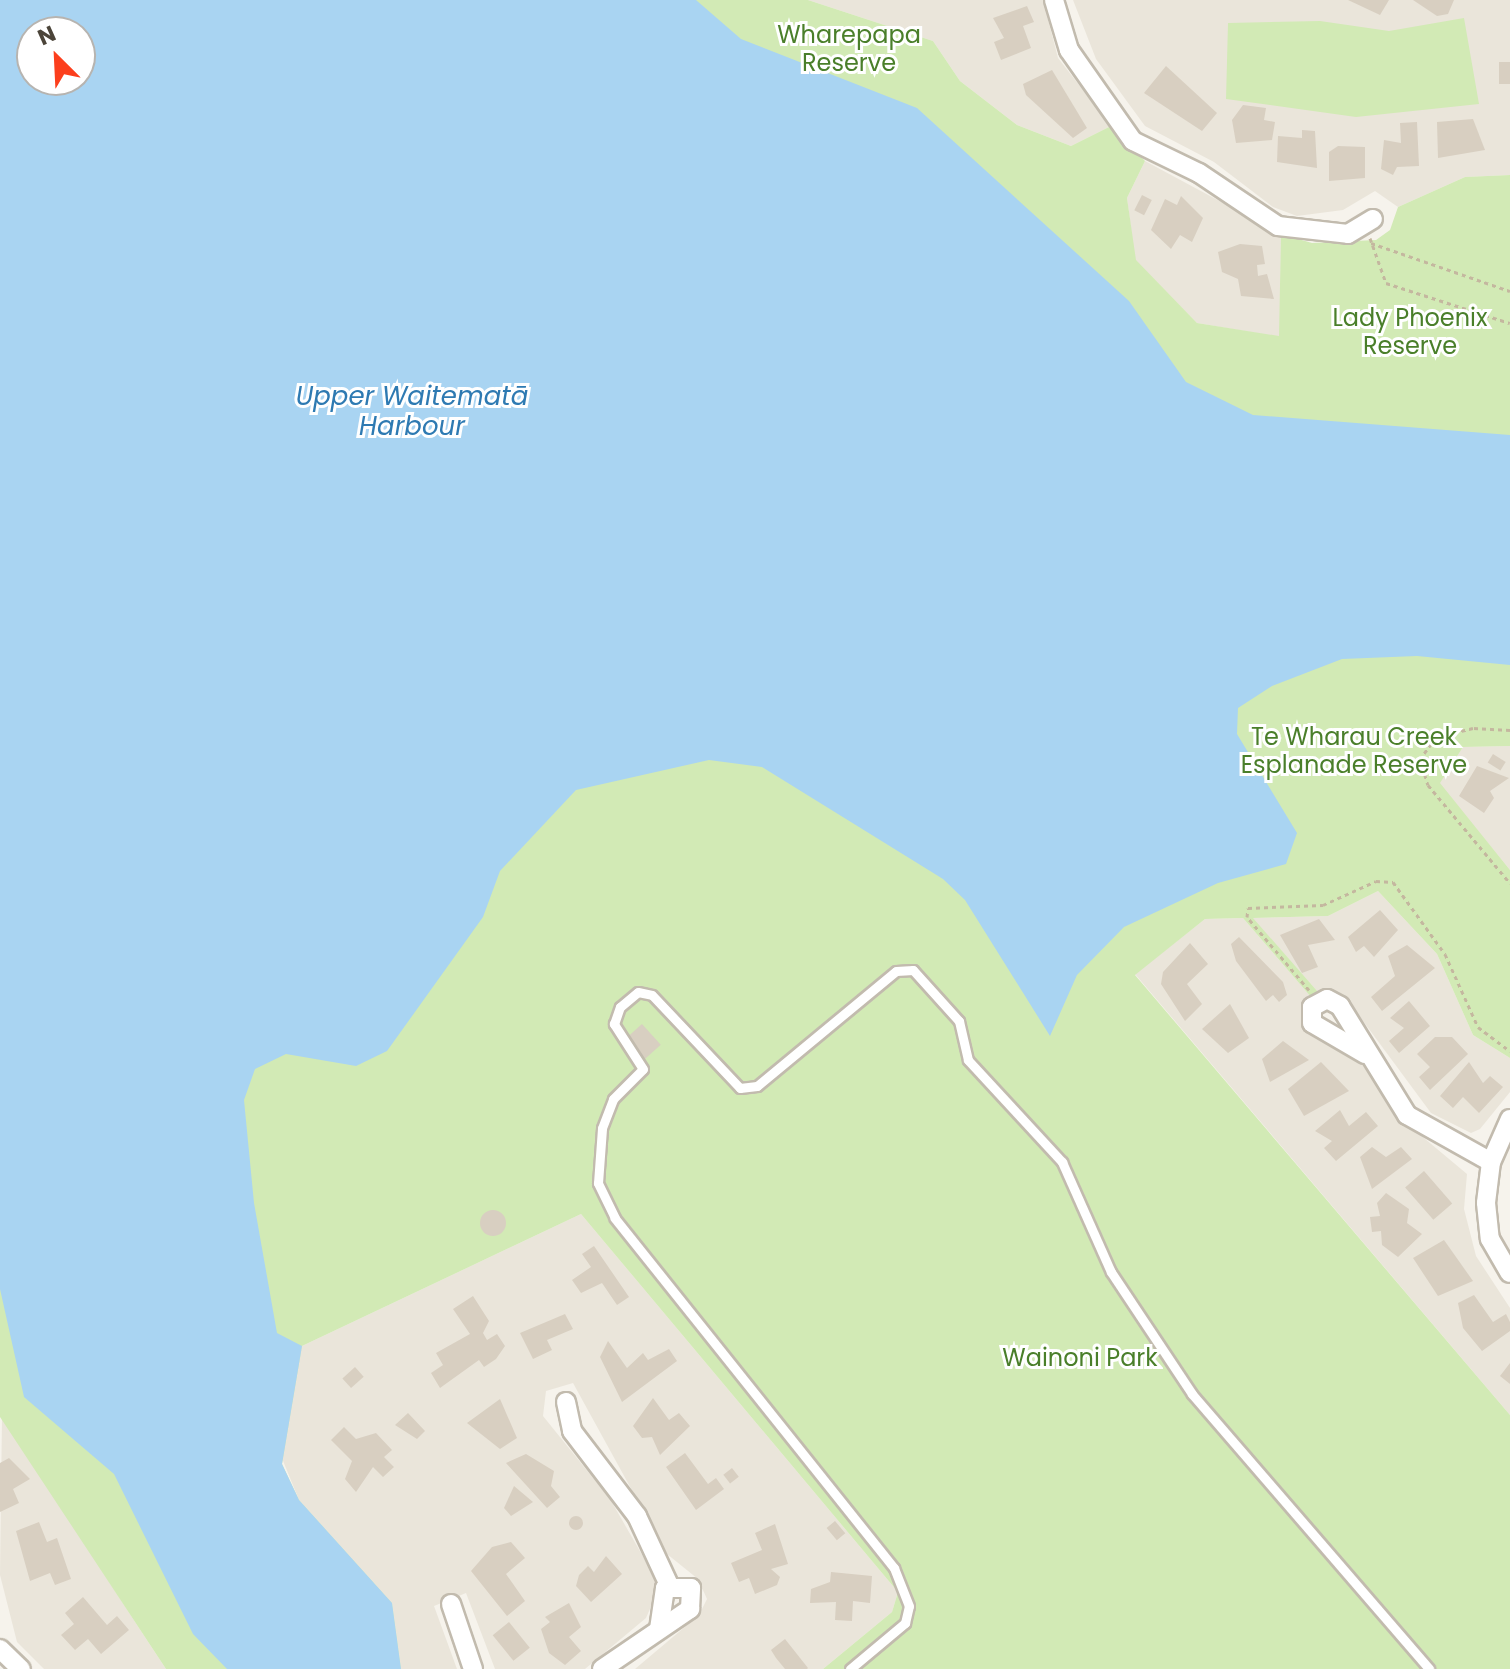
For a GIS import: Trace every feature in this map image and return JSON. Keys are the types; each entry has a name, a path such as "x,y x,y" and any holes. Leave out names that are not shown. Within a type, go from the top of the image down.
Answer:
{"street":[{"path":"1054,0 1069,50 1133,141 1199,173 1278,226 1348,234 1373,219"},
{"path":"1365,1054 1407,1115 1491,1162"},
{"path":"1510,1119 1491,1162 1490,1239 1510,1273"},
{"path":"566,1402 572,1431 637,1516 669,1585 659,1629"},
{"path":"602,1669 694,1603 691,1588 669,1585"},
{"path":"451,1604 473,1669"},
{"path":"0,1649 21,1669"}],"lane":[{"path":"850,1669 905,1623 909,1606 894,1568 615,1218 598,1183 602,1128 613,1099 643,1069 614,1024 620,1007 638,992 652,995 740,1088 757,1086 896,971 913,970 959,1021 968,1060 1062,1162 1111,1272 1192,1394 1429,1669"}],"path":[{"path":"1373,219 1370,242 1386,283 1510,323"},
{"path":"1370,242 1510,291"},
{"path":"1510,730 1473,728 1436,737 1420,759 1428,785 1510,883"},
{"path":"1315,997 1247,917 1248,908 1323,905 1376,881 1393,882 1445,954 1478,1027 1510,1051"}],"shaded area":[{"path":"808,0 1043,0 1058,58 1111,126 1071,146 1017,125 960,81 933,41"},
{"path":"1073,0 1510,0 1510,175 1465,177 1398,207 1375,191 1343,210 1297,216 1273,207 1214,162 1145,126 1096,59"},
{"path":"1145,161 1281,234 1280,337 1197,323 1135,260 1127,198"},
{"path":"1510,746 1510,870 1439,783 1463,747"},
{"path":"1378,891 1437,954 1473,1035 1510,1058 1510,1092 1480,1129 1471,1133 1431,1113 1349,1002 1318,992 1252,918 1328,916"},
{"path":"1243,918 1311,997 1310,1033 1365,1066 1400,1118 1467,1174 1464,1209 1476,1256 1510,1308 1510,1415 1135,974 1205,919"},
{"path":"581,1214 898,1592 892,1612 823,1669 635,1669 699,1615 707,1599 698,1579 667,1554 573,1383 546,1391 543,1416 610,1499 660,1586 646,1618 585,1669 495,1669 466,1593 434,1606 457,1669 401,1669 392,1603 299,1500 279,1451 302,1346"},
{"path":"2,1416 166,1669 44,1669 17,1642 0,1575"}],"green space":[{"name":"Upper Waitematā Harbour","path":"0,0 808,0 933,41 960,81 1017,125 1071,146 1111,126 1145,161 1127,198 1136,260 1197,323 1279,336 1281,234 1312,243 1376,240 1390,230 1398,207 1465,177 1510,175 1510,746 1463,747 1440,783 1510,870 1510,1058 1473,1035 1437,954 1378,891 1328,916 1253,918 1318,992 1311,997 1243,918 1205,919 1135,975 1510,1415 1510,1669 823,1669 892,1612 898,1592 581,1214 302,1346 282,1464 299,1500 392,1603 401,1669 166,1669 0,1417"},
{"path":"1464,18 1479,104 1356,117 1226,99 1228,23 1320,21 1389,31"}],"water":[{"name":"Upper Waitematā Harbour","path":"0,0 696,0 741,39 917,108 1129,301 1186,382 1253,415 1510,435 1510,665 1417,656 1342,659 1272,686 1238,708 1237,734 1297,833 1286,864 1218,883 1124,927 1077,975 1050,1036 965,900 943,879 762,767 709,760 576,790 500,871 483,917 387,1051 356,1066 286,1054 255,1069 244,1100 254,1203 277,1333 302,1346 282,1464 299,1500 392,1603 401,1669 227,1669 193,1634 114,1474 24,1397 0,1289"}],"building":[{"path":"1348,0 1389,0 1380,15"},
{"path":"1413,0 1454,0 1448,14 1437,16"},
{"path":"1027,6 1034,22 1023,26 1031,48 1001,60 994,42 1004,38 993,18"},
{"path":"1499,62 1510,62 1510,84 1499,84"},
{"path":"1166,66 1217,113 1202,131 1144,93"},
{"path":"1052,70 1087,128 1073,138 1026,95 1023,84"},
{"path":"1243,105 1266,108 1264,120 1275,122 1272,140 1236,143 1232,120"},
{"path":"1473,119 1485,150 1438,158 1437,122"},
{"path":"1417,122 1419,166 1397,167 1393,175 1381,169 1384,140 1401,143 1400,123"},
{"path":"1302,130 1315,131 1317,168 1277,162 1278,136 1302,138"},
{"path":"1338,146 1365,147 1365,178 1329,181 1329,152"},
{"path":"1142,195 1152,200 1144,215 1134,210"},
{"path":"1181,196 1203,218 1192,242 1180,235 1171,249 1151,230 1165,199 1177,205"},
{"path":"1240,244 1262,246 1265,264 1257,265 1258,276 1267,274 1274,299 1241,296 1238,279 1222,272 1218,252"},
{"path":"1493,754 1506,762 1500,770 1488,762"},
{"path":"1477,766 1509,778 1490,791 1494,798 1484,813 1459,796"},
{"path":"1380,910 1398,930 1374,957 1364,946 1356,952 1348,937"},
{"path":"1319,919 1335,940 1308,945 1318,967 1302,973 1280,935"},
{"path":"1239,937 1283,982 1287,995 1279,1002 1273,995 1266,1001 1236,961 1231,944"},
{"path":"1190,943 1208,964 1187,984 1202,1004 1185,1021 1161,984 1163,972"},
{"path":"1407,945 1435,968 1382,1011 1371,997 1395,976 1388,956"},
{"path":"1409,1001 1430,1026 1399,1053 1389,1041 1404,1028 1390,1018"},
{"path":"1230,1004 1249,1038 1228,1053 1202,1029"},
{"path":"642,1024 661,1045 645,1059 626,1038"},
{"path":"1435,1037 1452,1037 1468,1054 1430,1090 1419,1077 1430,1067 1417,1054"},
{"path":"1283,1041 1309,1060 1270,1082 1262,1059"},
{"path":"1321,1062 1349,1091 1304,1116 1288,1089"},
{"path":"1469,1062 1483,1083 1490,1076 1503,1087 1479,1113 1463,1097 1453,1108 1440,1096"},
{"path":"1340,1110 1349,1126 1366,1112 1378,1126 1336,1161 1324,1148 1332,1141 1315,1131"},
{"path":"1372,1147 1386,1157 1401,1147 1412,1159 1372,1189 1360,1157"},
{"path":"1424,1171 1452,1203 1433,1220 1405,1187"},
{"path":"1386,1193 1409,1209 1407,1223 1422,1234 1398,1257 1382,1245 1381,1231 1372,1232 1370,1217 1380,1216 1377,1203"},
{"path":"493,1210 502,1214 506,1223 502,1232 493,1236 484,1232 480,1223 484,1214"},
{"path":"1444,1240 1473,1281 1438,1296 1413,1258"},
{"path":"594,1246 629,1297 617,1305 602,1283 581,1293 572,1280 591,1267 582,1254"},
{"path":"1474,1295 1493,1322 1506,1314 1510,1322 1510,1331 1482,1351 1463,1328 1458,1303"},
{"path":"473,1296 489,1321 483,1333 487,1340 497,1334 505,1346 496,1359 484,1367 479,1360 440,1388 431,1373 443,1365 436,1353 470,1334 453,1309"},
{"path":"565,1314 573,1329 547,1340 552,1350 533,1359 520,1333"},
{"path":"608,1341 627,1368 643,1353 648,1360 669,1349 677,1361 622,1402 600,1357"},
{"path":"1510,1363 1510,1384 1500,1376"},
{"path":"355,1367 364,1377 351,1388 342,1378"},
{"path":"653,1398 669,1420 679,1413 690,1426 660,1455 652,1437 642,1438 633,1426"},
{"path":"500,1399 517,1438 500,1449 467,1423"},
{"path":"408,1413 425,1431 417,1439 395,1425"},
{"path":"344,1427 356,1439 376,1433 392,1450 384,1457 394,1467 383,1477 373,1467 356,1492 345,1479 352,1461 331,1440"},
{"path":"685,1453 708,1484 716,1478 724,1489 696,1510 666,1467"},
{"path":"526,1454 554,1471 551,1486 560,1497 547,1508 506,1463"},
{"path":"9,1458 30,1479 13,1489 19,1503 0,1512 0,1463"},
{"path":"732,1468 739,1477 730,1483 723,1475"},
{"path":"514,1486 533,1502 511,1516 504,1508"},
{"path":"576,1516 583,1523 576,1530 569,1523"},
{"path":"835,1521 845,1533 837,1540 827,1528"},
{"path":"39,1522 47,1542 57,1538 71,1579 55,1585 50,1573 30,1581 16,1531"},
{"path":"775,1524 788,1564 771,1569 780,1577 777,1585 755,1594 749,1578 739,1582 731,1563 762,1550 755,1533"},
{"path":"511,1542 525,1558 506,1574 525,1601 507,1616 471,1571 492,1547"},
{"path":"606,1556 622,1574 591,1602 576,1586 579,1575 588,1566 594,1572"},
{"path":"831,1572 872,1576 870,1603 853,1601 852,1621 835,1620 836,1602 810,1603 811,1589 830,1582"},
{"path":"83,1597 107,1625 117,1616 129,1630 101,1654 88,1639 75,1650 61,1635 74,1624 65,1613"},
{"path":"569,1603 581,1627 569,1637 581,1651 565,1665 549,1653 541,1629 550,1622 545,1617"},
{"path":"509,1622 530,1648 513,1661 493,1635"},
{"path":"785,1639 807,1669 785,1669 776,1658 771,1650"}],"park label":[{"name":"Wharepapa Reserve","path":"849,49"},
{"name":"Lady Phoenix Reserve","path":"1410,332"},
{"name":"Te Wharau Creek Esplanade Reserve","path":"1354,751"},
{"name":"Wainoni Park","path":"1080,1358"}]}
